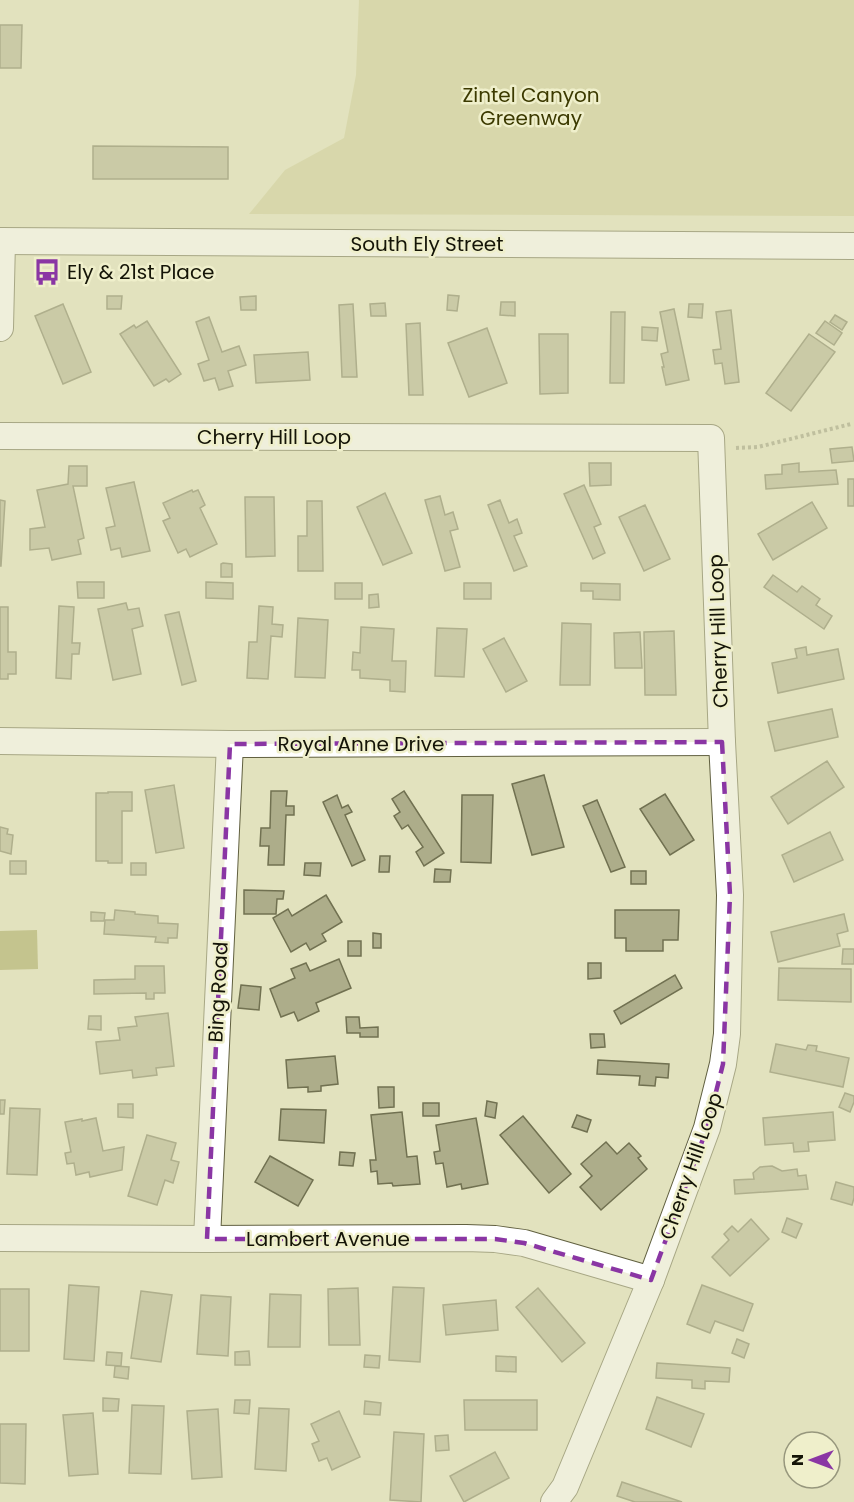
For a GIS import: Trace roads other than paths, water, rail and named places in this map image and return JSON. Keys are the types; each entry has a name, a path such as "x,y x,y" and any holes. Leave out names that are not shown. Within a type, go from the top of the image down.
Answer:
{"street":[{"name":"South Ely Street","path":"1,241 854,246"},
{"path":"0,328 1,241"},
{"name":"Cherry Hill Loop","path":"0,436 711,438 730,895 727,1034 723,1064 707,1128 651,1280 565,1487 554,1502"},
{"name":"Royal Anne Drive","path":"0,741 230,744 722,742"},
{"name":"Bing Road","path":"207,1239 230,744"},
{"name":"Lambert Avenue","path":"0,1238 495,1239 524,1243 651,1280"}],"place":[{"name":"Ely & 21st Place","path":"47,272"}],"park label":[{"name":"Zintel Canyon Greenway","path":"531,106"}]}
